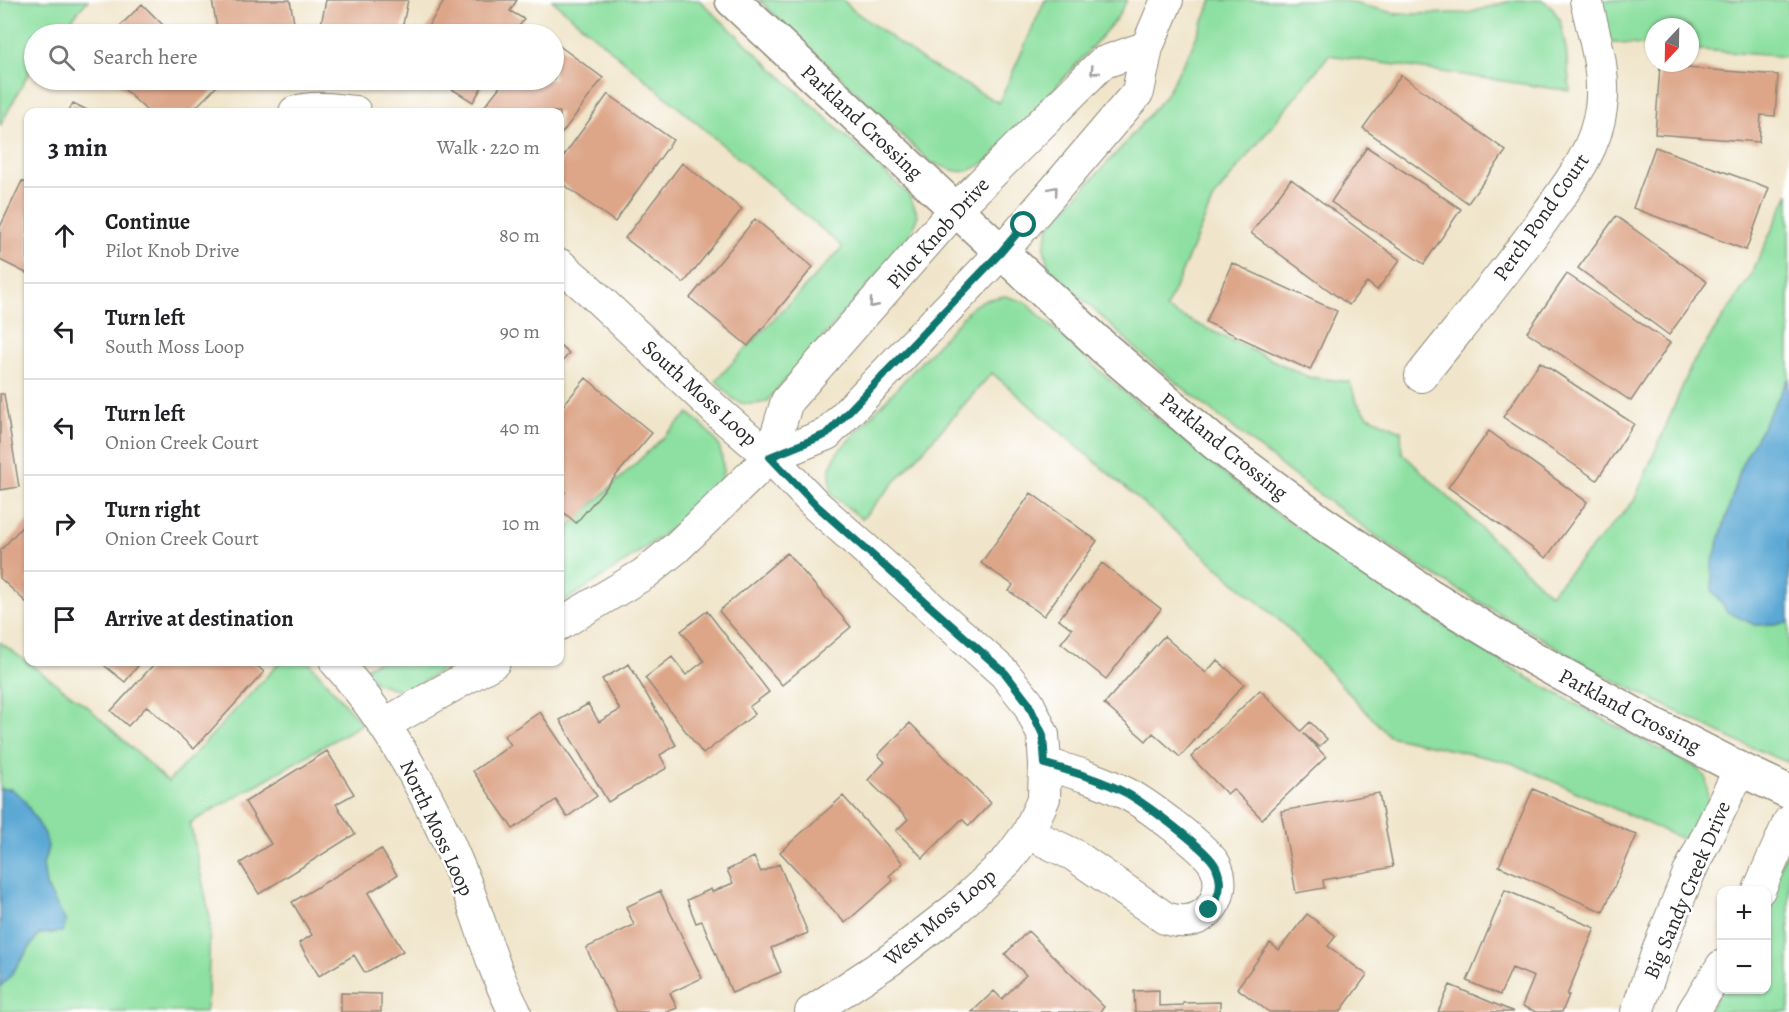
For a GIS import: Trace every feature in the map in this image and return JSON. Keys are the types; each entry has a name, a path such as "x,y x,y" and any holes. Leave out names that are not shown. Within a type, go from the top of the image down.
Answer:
{"street":[{"name":"Parkland Crossing","path":"732,0 1103,347 1216,444 1321,522 1429,595 1533,658 1641,718 1789,792"},
{"name":"Pilot Knob Drive","path":"564,622 644,574 676,548 770,457 827,434 1001,252 1138,92 1147,47 1167,0"},
{"name":"Perch Pond Court","path":"1421,376 1527,242 1579,169 1593,141 1601,111 1602,80 1586,0"},
{"name":"Pilot Knob Drive","path":"770,457 787,401 956,209 1102,63 1147,47"},
{"name":"South Moss Loop","path":"564,268 720,414 770,457 817,506 1005,673 1028,703 1043,735 1044,798"},
{"name":"North Moss Loop","path":"339,666 385,724 426,796 461,873 512,1011"},
{"path":"385,724 487,666"},
{"path":"1028,833 1074,855 1165,918 1173,921 1189,921 1204,915 1218,896 1220,880 1214,862 1171,824 1128,794 1080,774 1045,764"},
{"name":"Big Sandy Creek Drive","path":"1637,1012 1659,948 1689,873 1740,769"},
{"name":"West Moss Loop","path":"811,1012 890,960 958,907 1008,860 1028,833 1044,798"},
{"path":"1761,886 1789,822"},
{"path":"1693,1012 1717,974"}],"green space":[{"path":"0,0 88,0 68,24 24,24 24,82 0,126"},
{"path":"552,0 699,0 909,195 918,215 908,240 766,402 748,404 737,401 716,380 843,247"},
{"path":"759,0 843,0 853,10 928,64 999,103 1045,0 1127,0 1117,18 992,157 975,168 962,172 930,162"},
{"path":"1212,0 1341,0 1398,14 1468,13 1514,0 1542,0 1551,6 1560,20 1566,49 1570,91 1329,55 1213,199 1166,309 1308,377 1350,382 1356,401 1368,416 1401,431 1402,453 1550,594 1634,501 1692,364 1749,279 1789,193 1789,378 1742,464 1755,625 1789,623 1789,763 1736,741 1600,673 1415,564 1298,479 1148,360 1048,267 1044,248 1049,226 1165,96 1192,47"},
{"path":"1598,0 1789,0 1789,57 1699,50 1699,18 1645,18 1645,45 1605,42"},
{"path":"1005,296 1025,302 1110,380 1256,499 1402,599 1527,677 1694,766 1706,777 1708,801 1691,843 1512,763 1389,736 1287,627 992,373 862,519 831,494 830,468 837,453 972,307 984,300"},
{"path":"689,413 715,439 722,456 723,470 718,484 702,502 653,542 564,601 564,531"},
{"path":"0,642 24,660 24,666 32,666 89,708 168,782 276,666 312,666 362,724 190,823 210,918 208,994 205,1012 0,1012 0,987 39,934 61,932 66,922 46,886 43,865 48,847 11,789 0,789"},
{"path":"370,666 449,666 414,687 400,690 376,683 363,670"},
{"path":"1789,849 1789,1012 1707,1012 1719,994 1771,994 1770,886"}],"water":[{"path":"1789,378 1789,623 1755,625 1727,612 1712,590 1712,564 1742,464"},
{"path":"0,789 11,789 23,798 45,834 48,847 43,865 46,886 66,922 62,932 39,934 0,987"}],"building":[{"path":"212,0 290,0 294,24 216,24"},
{"path":"326,0 408,0 403,24 321,24"},
{"path":"445,0 517,0 510,11 524,19 521,24 429,24"},
{"path":"142,4 162,24 122,24"},
{"path":"564,49 603,78 564,131 564,108 483,108 497,90 564,90"},
{"path":"1699,69 1778,75 1775,116 1761,115 1759,142 1655,134 1660,72 1699,72"},
{"path":"1401,75 1506,151 1468,203 1363,128"},
{"path":"125,90 213,90 195,108 144,108"},
{"path":"453,90 480,90 473,102"},
{"path":"608,94 673,140 615,222 564,185 564,155"},
{"path":"73,103 83,108 70,108"},
{"path":"1367,147 1461,209 1424,264 1331,202"},
{"path":"1655,147 1769,188 1746,250 1633,208"},
{"path":"682,163 742,209 684,283 625,238"},
{"path":"1291,179 1400,260 1377,290 1367,282 1349,305 1251,233"},
{"path":"22,181 24,182 24,272 0,260 0,227"},
{"path":"1616,216 1707,282 1669,335 1578,268"},
{"path":"755,219 813,267 748,346 690,298"},
{"path":"1232,263 1337,311 1310,370 1206,322"},
{"path":"1567,274 1670,343 1631,401 1527,332"},
{"path":"564,349 569,353 564,360"},
{"path":"1540,362 1634,424 1597,480 1503,417"},
{"path":"586,378 652,433 576,523 564,512 564,404"},
{"path":"0,394 4,394 19,487 0,490"},
{"path":"1489,431 1587,502 1546,558 1448,487"},
{"path":"1031,493 1097,541 1044,616 1009,591 1013,585 981,563"},
{"path":"24,524 24,600 0,578 0,551"},
{"path":"787,553 851,627 782,685 719,611"},
{"path":"1102,563 1161,609 1106,679 1061,643 1072,629 1059,619"},
{"path":"707,611 769,692 749,707 755,714 703,754 645,678 672,657 686,675 704,661 681,631"},
{"path":"1164,636 1206,673 1217,660 1244,684 1180,757 1153,733 1146,741 1104,704"},
{"path":"629,664 676,745 660,755 667,768 608,802 560,720 588,704 599,722 620,710 602,679"},
{"path":"105,666 138,666 125,682"},
{"path":"152,666 257,666 264,672 194,749 147,706 128,726 111,711"},
{"path":"1260,690 1301,731 1310,722 1327,739 1319,747 1303,733 1326,757 1262,819 1233,789 1227,794 1191,757"},
{"path":"540,712 597,796 567,817 556,800 513,829 473,771 511,745 504,736"},
{"path":"910,723 991,803 969,826 962,819 923,858 896,831 908,819 868,780 885,762 878,755"},
{"path":"327,751 354,794 336,804 355,834 259,894 240,863 271,844 245,802"},
{"path":"1533,789 1637,835 1603,912 1499,866"},
{"path":"1379,793 1393,867 1323,880 1324,888 1296,893 1281,811"},
{"path":"843,796 903,863 889,876 893,881 845,923 780,852"},
{"path":"381,849 397,875 368,893 403,951 365,973 354,955 319,976 299,943 312,935 292,902"},
{"path":"754,857 761,872 779,864 808,933 771,948 781,972 732,993 702,921 696,923 687,900 711,889 712,892 733,883 727,870"},
{"path":"1505,890 1595,928 1562,1012 1536,1012 1522,1006 1534,977 1512,968 1500,995 1467,981"},
{"path":"660,891 702,978 670,993 677,1008 667,1012 617,1012 586,948 634,925 626,907"},
{"path":"1307,914 1336,936 1328,946 1367,975 1340,1012 1269,1012 1237,988 1270,943 1279,950"},
{"path":"1028,931 1104,1007 1099,1012 972,1012 994,991 1002,999 1026,975 1005,954"},
{"path":"1450,985 1514,1012 1438,1012"},
{"path":"1159,990 1159,1006 1220,1002 1220,1012 1135,1012 1134,991"},
{"path":"341,993 381,994 381,1012 341,1012"}],"route":[{"path":"1024,225 827,434 770,457 817,506 1005,673 1028,703 1043,735 1045,764 1080,774 1128,794 1171,824 1214,862 1220,888 1215,903 1209,910"}]}
